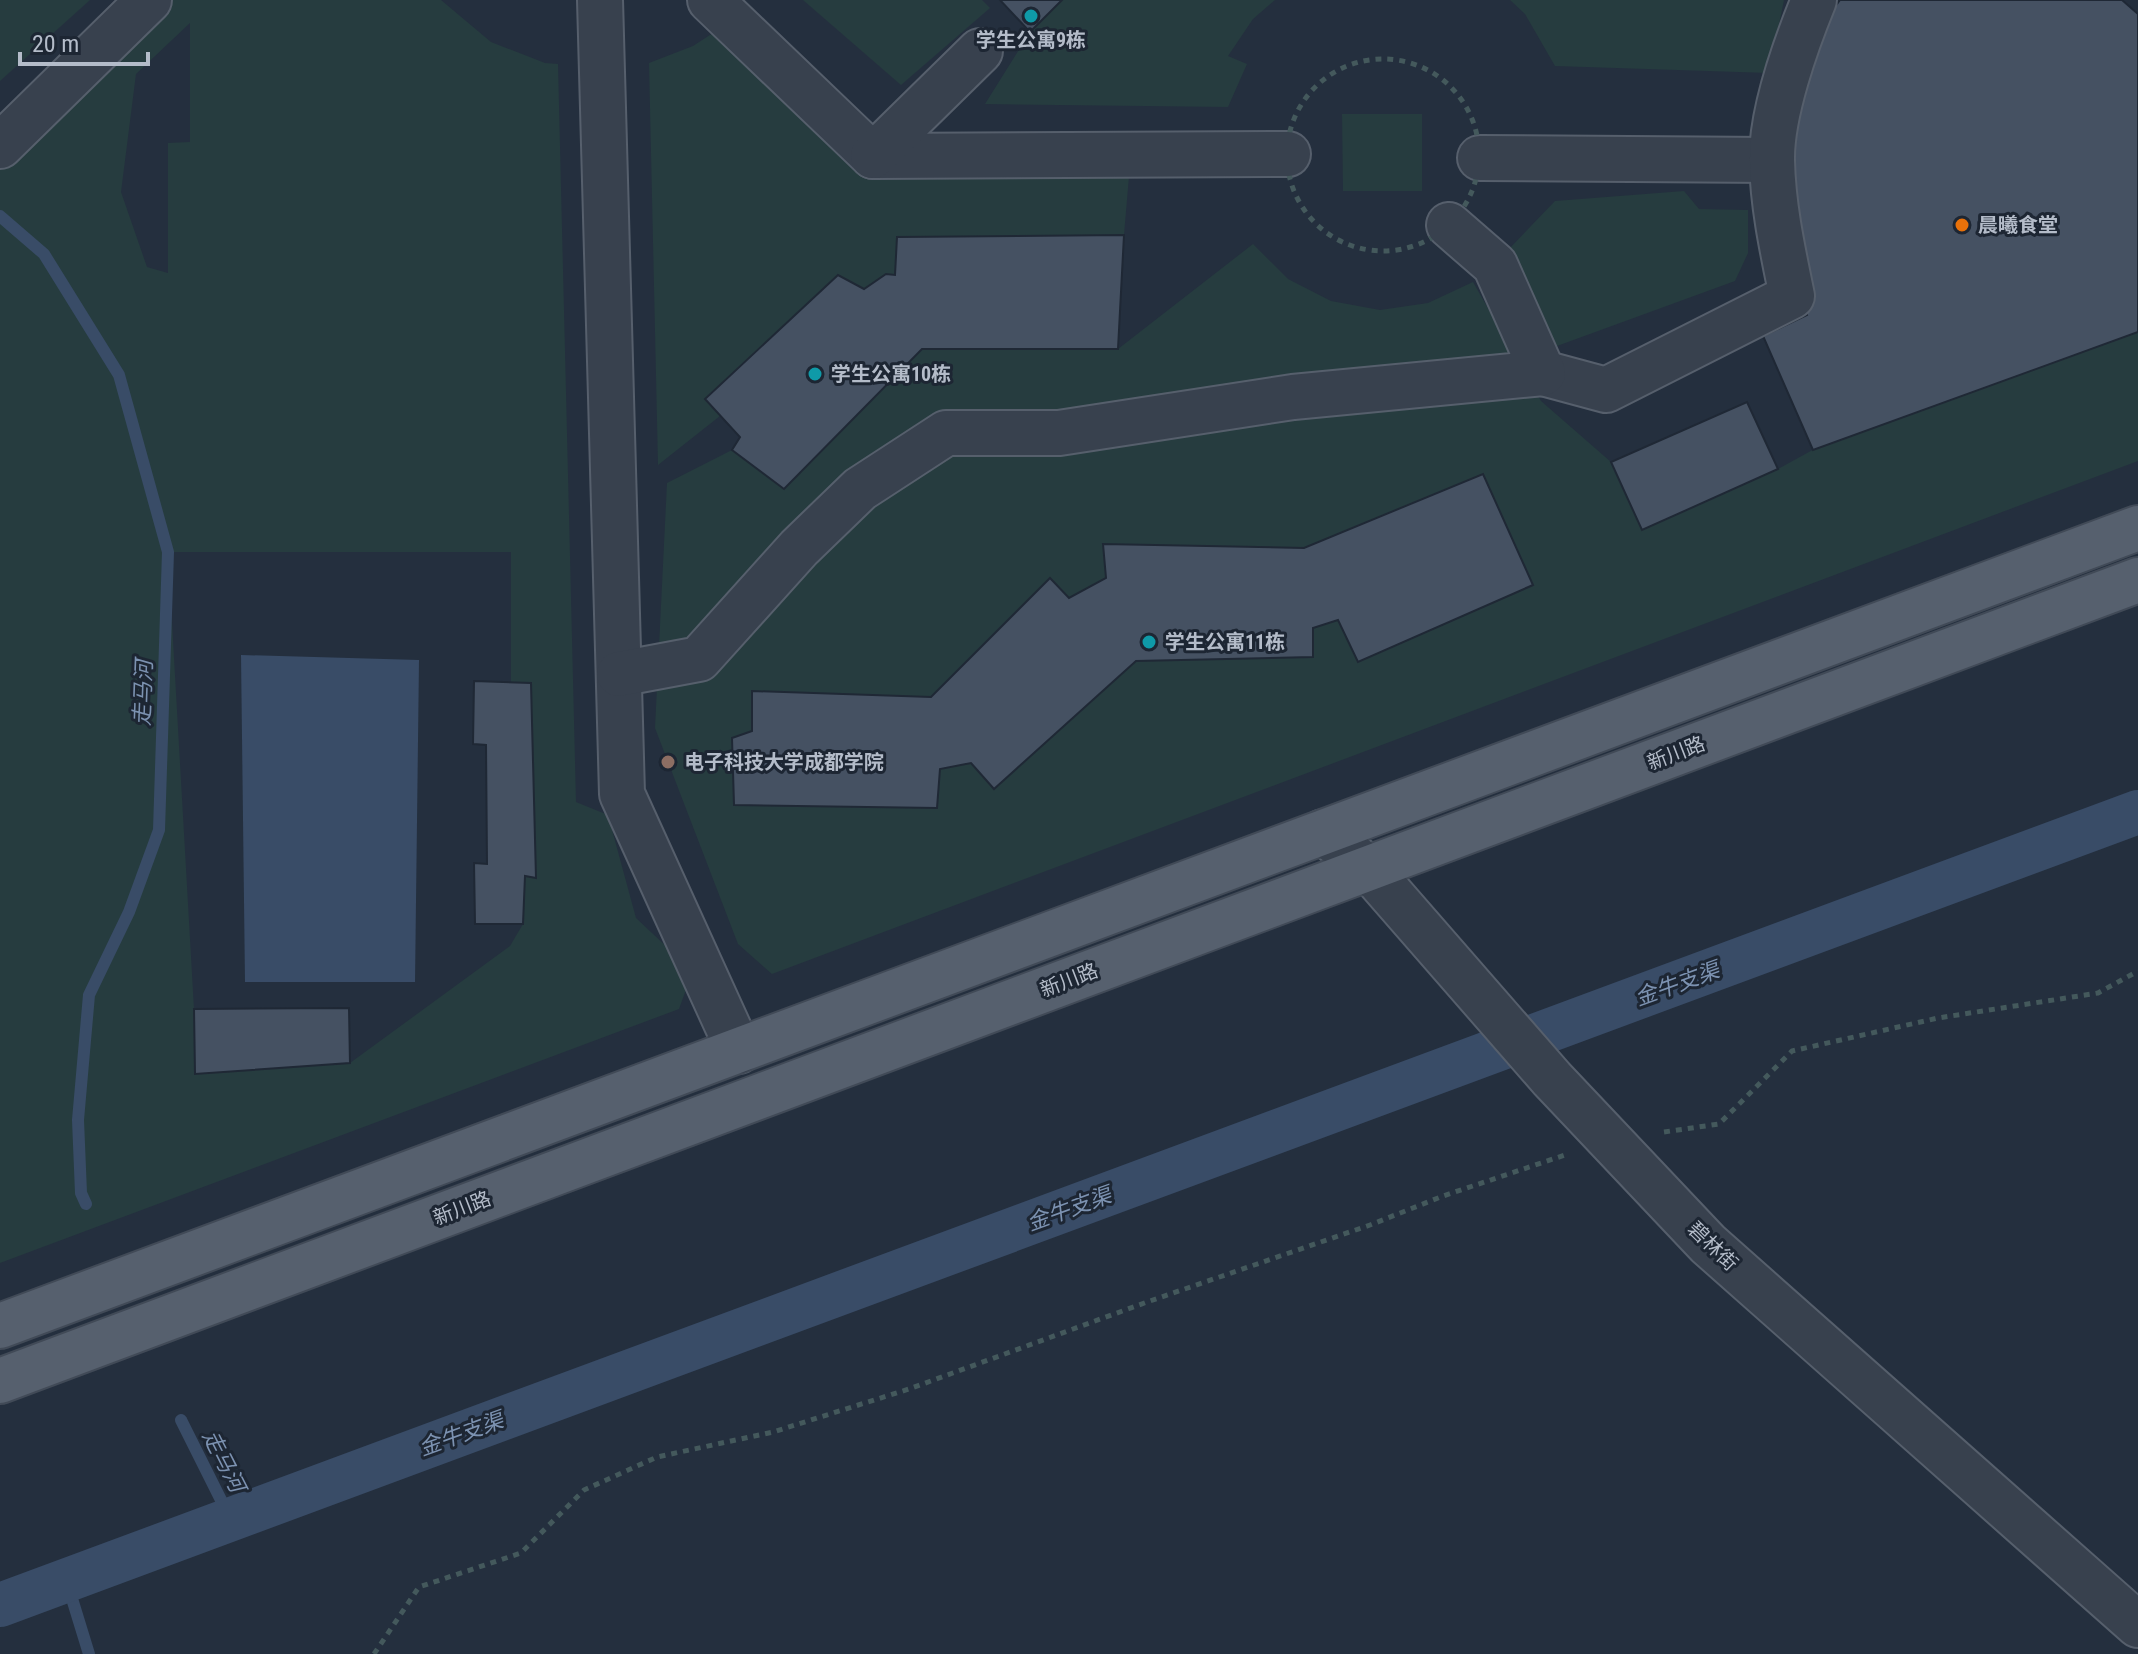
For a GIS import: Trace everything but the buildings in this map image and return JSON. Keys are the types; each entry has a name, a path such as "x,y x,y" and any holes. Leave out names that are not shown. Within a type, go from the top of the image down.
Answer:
{"main road":[{"path":"0,1326 2138,528"},
{"name":"新川路","path":"0,1381 2138,580"}],"street":[{"path":"0,146 149,0"},
{"path":"600,0 622,794 739,1051"},
{"path":"710,0 873,156 1288,154"},
{"path":"619,674 699,659 799,548 860,489 946,433 1059,433 1293,397 1543,373 1606,390 1792,296 1778,231 1772,160 1775,128 1799,36 1814,0"},
{"path":"873,156 980,51"},
{"path":"1480,158 1772,160"},
{"path":"1449,225 1495,265 1543,373"},
{"name":"碧林街","path":"1323,832 1368,868 1552,1079 1708,1244 2138,1625"}],"path":[{"path":"1384,59 1414,64 1442,78 1463,100 1477,128 1480,158 1474,191 1456,218 1431,240 1400,250 1367,250 1335,239 1310,218 1293,190 1288,154 1291,127 1304,100 1326,78 1353,63 1384,59"},
{"path":"374,1654 419,1587 521,1553 584,1490 657,1457 773,1432 909,1389 1370,1225 1443,1196 1612,1139 1719,1124 1792,1051 1938,1018 2098,993 2138,971"}],"green space":[{"path":"0,0 90,0 0,81"},
{"path":"161,0 441,0 491,42 545,63 558,64 576,802 608,815 636,918 669,949 688,984 679,1009 0,1263 0,146","holes":["190,23 190,142 168,143 168,273 147,267 121,192 136,74","168,552 511,552 511,682 531,684 536,877 525,876 523,924 510,946 350,1063 195,1073"]},
{"path":"803,0 982,0 990,8 901,85"},
{"path":"1062,0 1275,0 1253,19 1228,56 1247,64 1228,107 985,104 1030,32"},
{"path":"1510,0 1784,0 1769,73 1555,66 1525,14"},
{"path":"733,20 874,156 1131,153 1124,235 897,237 895,275 886,274 864,289 838,275 706,399 720,416 658,465 649,63 693,46"},
{"path":"1342,114 1422,114 1422,191 1343,191"},
{"path":"1684,191 1699,209 1748,210 1748,253 1735,281 1557,346 1509,249 1555,201"},
{"path":"1253,244 1288,279 1331,301 1380,310 1428,303 1473,282 1541,401 1611,462 1642,529 1778,469 1858,425 2138,323 2138,461 772,974 738,944 655,728 667,483 732,450 784,489 922,349 1118,349","holes":["1483,475 1533,586 1358,662 1338,620 1313,628 1313,657 1136,661 994,789 971,763 940,769 937,808 734,805 732,738 752,731 752,691 931,697 1050,579 1069,598 1106,578 1103,545 1304,548"]}],"water":[{"path":"241,655 419,660 415,982 245,982"}],"waterway":[{"name":"走马河","path":"0,216 44,254 119,375 168,552 159,830 129,912 89,995 78,1120 81,1193 86,1204"},
{"name":"金牛支渠","path":"0,1605 2138,812"},
{"name":"走马河","path":"181,1420 231,1520"},
{"path":"66,1579 89,1654"}],"place":[{"name":"学生公寓9栋","path":"1031,16"},
{"name":"晨曦食堂","path":"1962,225"},
{"name":"学生公寓10栋","path":"815,374"},
{"name":"学生公寓11栋","path":"1149,642"},
{"name":"电子科技大学成都学院","path":"668,762"}]}
